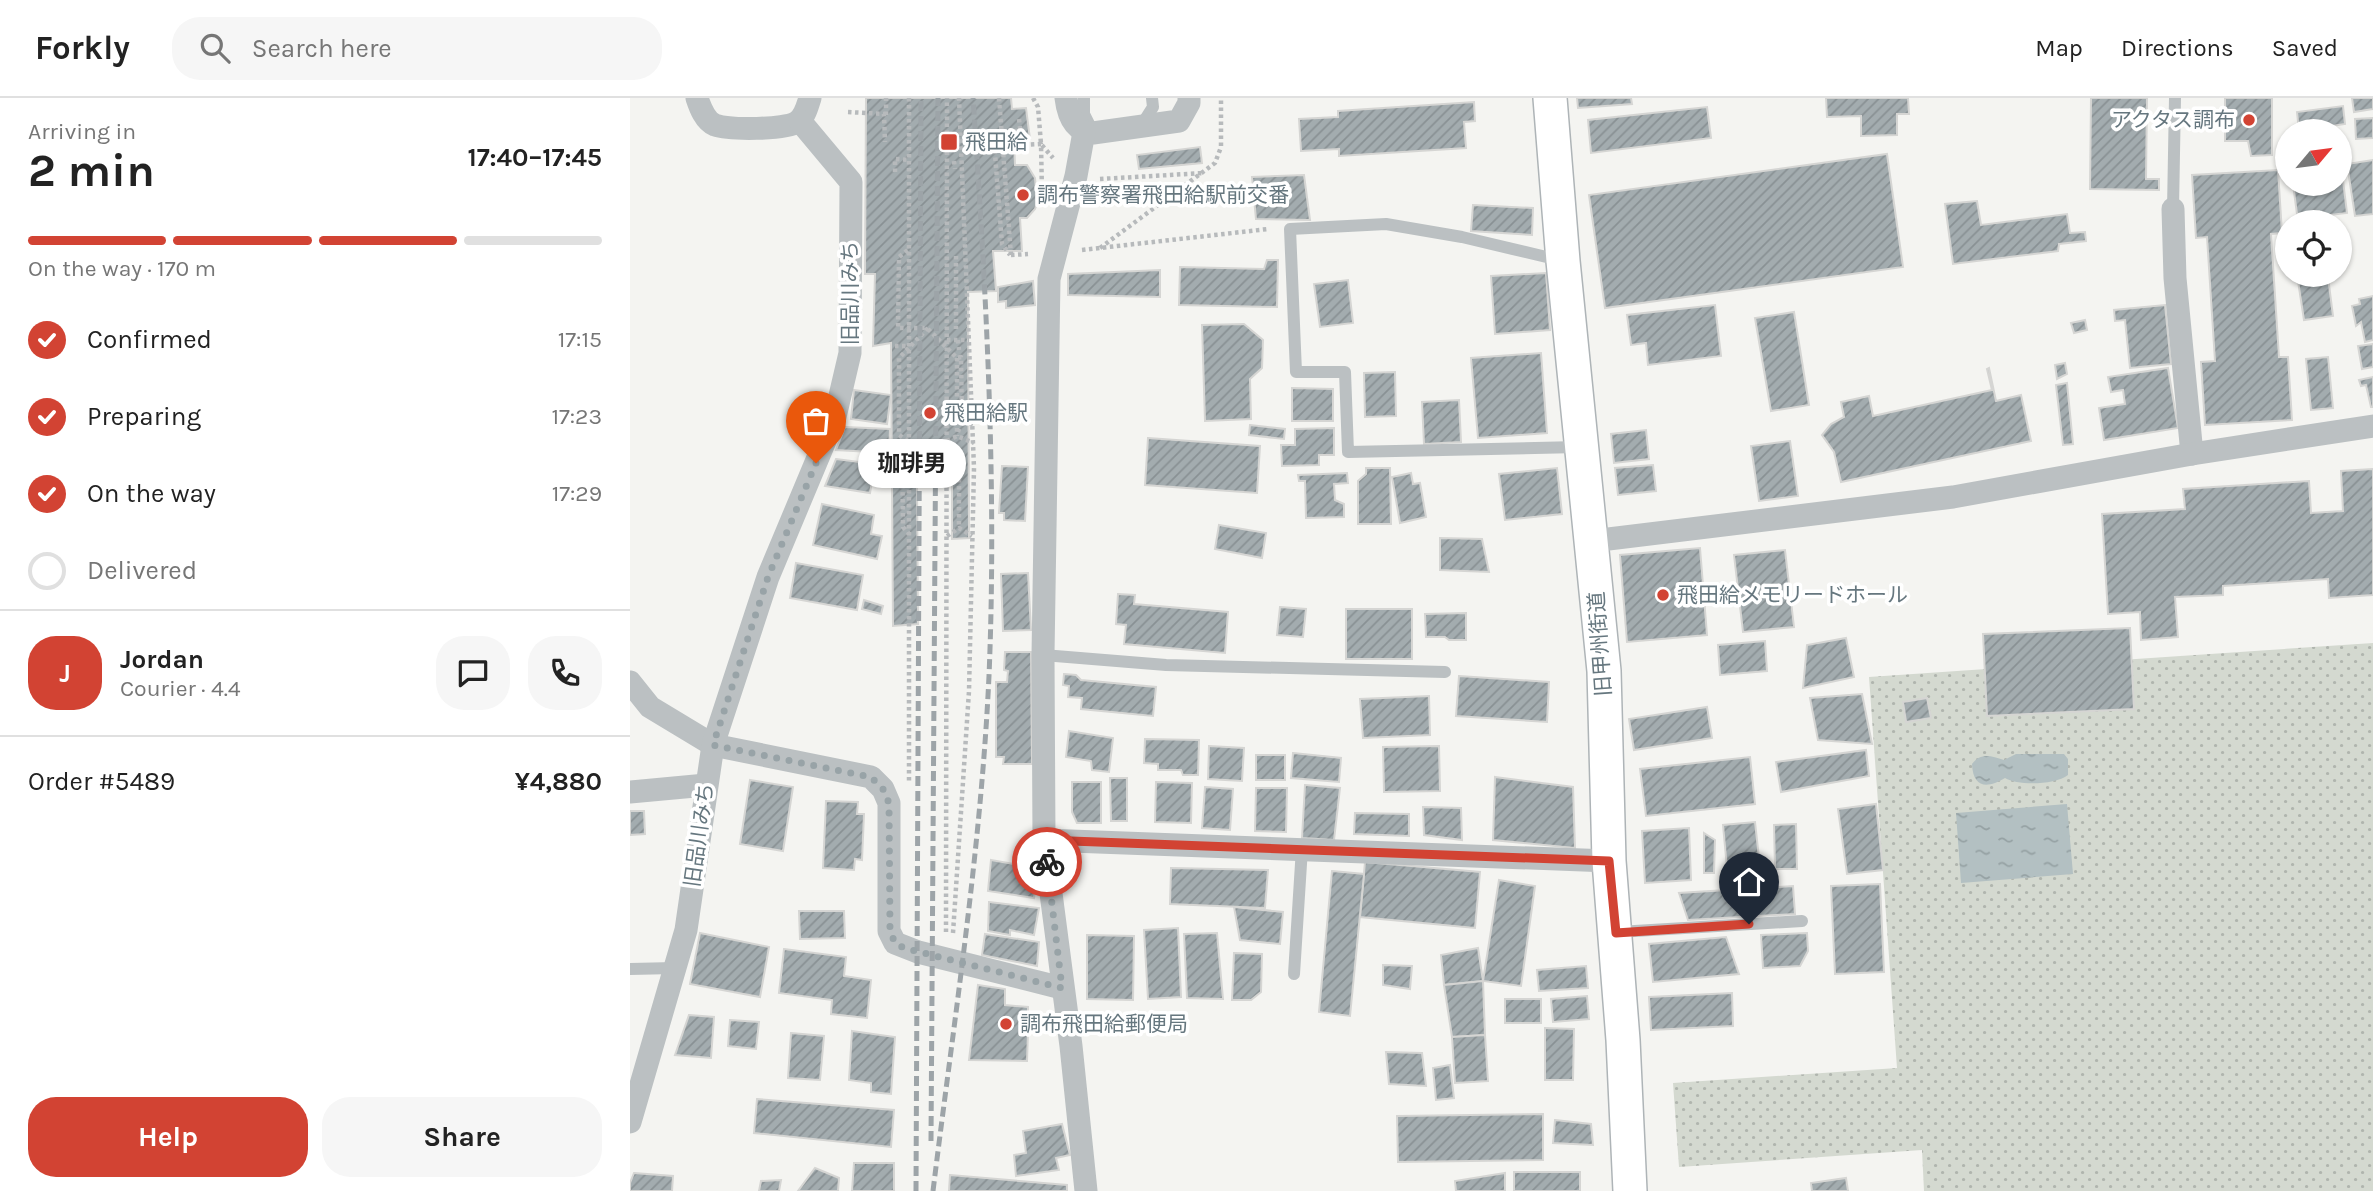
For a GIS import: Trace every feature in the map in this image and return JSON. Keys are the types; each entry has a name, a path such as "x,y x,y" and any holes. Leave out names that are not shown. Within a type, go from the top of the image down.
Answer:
{"main road":[{"name":"旧甲州街道","path":"1550,98 1563,261 1604,671 1609,861 1616,933 1630,1191"}],"street":[{"path":"697,98 707,118 715,125 763,129 800,121 810,98"},
{"path":"1066,98 1074,123 1089,132 1179,121 1189,98"},
{"name":"旧品川みち","path":"630,1122 686,930 713,745 768,577 835,417 850,353 851,182 800,121"},
{"path":"1086,1191 1071,1046 1044,840 1043,655 1049,279 1089,132"},
{"path":"2173,209 2175,278 2192,454"},
{"path":"1592,541 1953,497 2192,454 2373,426"},
{"path":"630,681 650,707 713,745 871,777 883,789 889,803 890,931 895,943 918,952 1062,988"},
{"path":"630,792 706,785"},
{"path":"1044,840 1609,861"}],"lane":[{"path":"1084,98 1084,114 1089,132"},
{"path":"1141,126 1153,107 1152,98"},
{"path":"2173,209 2175,98"},
{"path":"1563,261 1462,237 1386,225 1290,229 1296,372 1345,372 1348,452 1582,447"},
{"path":"1043,655 1166,665 1445,672"},
{"path":"1294,974 1302,848"},
{"path":"1616,933 1802,921"},
{"path":"630,970 675,968"}],"path":[{"path":"848,113 884,114 885,142 886,98"},
{"path":"909,98 909,786"},
{"path":"946,933 947,98"},
{"path":"953,933 969,691 974,443 959,98"},
{"path":"999,98 1011,255 1002,244 994,141 1001,131"},
{"path":"1099,248 1215,163 1221,147 1221,98"},
{"path":"1001,131 1022,131 1019,119 1022,145 1041,144"},
{"path":"947,156 954,160"},
{"path":"954,160 961,156"},
{"path":"895,172 895,159 909,160"},
{"path":"954,160 955,169"},
{"path":"1088,180 1204,173"},
{"path":"1056,252 1252,229 1290,229"},
{"path":"956,329 956,256 965,248"},
{"path":"909,249 899,257 898,328 928,328 957,358 961,357 962,420 957,436 947,442"},
{"path":"947,249 956,256"},
{"path":"909,442 899,435 899,358 928,328"},
{"path":"947,340 969,340"},
{"path":"958,340 959,350"},
{"path":"895,346 909,346"},
{"path":"957,358 957,436"},
{"path":"962,420 973,425"},
{"path":"957,436 974,443"},
{"path":"902,443 903,527 909,534"},
{"path":"959,465 959,528"},
{"path":"947,537 959,528"},
{"path":"959,528 972,536"}],"shaded area":[{"path":"2373,643 2373,1191 1924,1191 1922,1150 1679,1167 1673,1083 1897,1068 1869,677"}],"water":[{"path":"2016,754 2064,754 2068,759 2068,775 2054,781 2036,783 2005,778 1987,785 1975,778 1972,764 1975,760 1991,756 2004,760"},
{"path":"2067,804 2073,874 1961,883 1956,813"}],"building":[{"name":"飛田給駅","path":"866,98 1011,98 1012,109 1026,108 1030,139 1014,140 1015,165 1027,165 1035,178 1037,203 1027,218 1020,218 1022,251 993,251 996,291 968,292 969,538 952,539 952,482 917,484 918,624 893,626 891,343 873,346 875,274 865,274"},
{"path":"1577,98 1631,98 1632,104 1578,108"},
{"path":"1826,98 1908,98 1909,114 1897,114 1897,135 1861,136 1861,116 1827,117"},
{"path":"2091,98 2147,98 2146,179 2159,179 2159,190 2090,189"},
{"name":"アクタス調布","path":"2225,98 2272,98 2272,155 2251,156 2248,141 2225,141"},
{"path":"2352,98 2373,98 2373,109 2354,112"},
{"path":"1474,102 1475,121 1464,122 1466,148 1339,156 1339,149 1301,151 1299,119 1338,117 1338,111"},
{"path":"2343,106 2344,119 2298,119 2297,112"},
{"path":"1707,107 1711,138 1591,153 1588,120"},
{"path":"2373,118 2373,138 2356,139 2355,119"},
{"path":"1200,147 1202,163 1139,169 1137,155"},
{"path":"1887,154 1903,267 1605,308 1589,195"},
{"path":"2373,160 2373,214 2355,216 2352,163"},
{"path":"2275,170 2275,196 2280,196 2281,210 2275,210 2275,234 2271,234 2279,357 2288,357 2292,420 2205,425 2201,362 2215,361 2207,237 2196,238 2192,175"},
{"path":"1304,175 1310,220 1256,219 1252,177"},
{"path":"2295,196 2345,196 2347,210 2296,210"},
{"path":"1977,201 1981,225 2067,214 2070,233 2085,232 2086,241 2059,244 2058,251 1953,264 1945,204"},
{"path":"1473,205 1533,208 1532,235 1471,231"},
{"path":"1267,260 1278,260 1277,307 1179,305 1180,267 1264,269"},
{"path":"1160,270 1160,297 1068,295 1068,274"},
{"path":"1546,273 1550,330 1495,334 1491,276"},
{"path":"1348,280 1353,323 1320,327 1314,284"},
{"path":"1033,281 1035,305 1006,308 1006,301 998,302 998,287"},
{"path":"2299,287 2329,287 2333,316 2304,320"},
{"path":"2373,296 2373,340 2365,342 2361,322 2356,326 2352,306 2360,304 2359,299"},
{"path":"1715,305 1721,356 1648,365 1646,343 1631,345 1627,315"},
{"path":"2165,305 2171,364 2130,368 2125,320 2115,321 2114,310"},
{"path":"1794,312 1809,405 1771,411 1755,318"},
{"path":"2085,320 2087,330 2074,333 2071,323"},
{"path":"1244,324 1263,340 1262,368 1250,379 1251,419 1205,421 1202,325"},
{"path":"2373,344 2373,367 2362,369 2358,346"},
{"path":"1541,353 1547,433 1478,438 1471,358"},
{"path":"2328,357 2333,408 2311,410 2306,359"},
{"path":"2065,363 2067,374 2057,379 2055,365"},
{"path":"1989,368 1996,401 2021,395 2031,441 1841,482 1834,452 1822,435 1831,424 1844,417 1841,402 1869,396 1873,416 1992,390 1987,369"},
{"path":"2168,368 2178,428 2104,440 2099,408 2125,404 2123,390 2111,392 2108,377"},
{"path":"1395,372 1396,416 1365,417 1364,373"},
{"path":"2373,377 2371,407 2366,385 2361,386 2359,380"},
{"path":"2067,383 2073,444 2063,445 2056,385"},
{"path":"1292,388 1333,389 1333,421 1292,421"},
{"path":"854,390 891,395 887,424 851,419"},
{"path":"1459,400 1461,442 1424,444 1422,402"},
{"path":"1250,425 1285,429 1284,439 1249,435"},
{"path":"845,427 890,429 889,453 836,450"},
{"path":"1334,428 1334,455 1319,455 1319,465 1282,466 1281,445 1295,445 1295,429"},
{"path":"1646,430 1649,459 1614,463 1611,434"},
{"path":"1148,438 1260,446 1257,493 1145,485"},
{"path":"1790,441 1798,496 1759,501 1751,446"},
{"path":"836,459 875,464 870,493 825,486"},
{"path":"1653,465 1656,491 1618,495 1615,468"},
{"path":"1002,466 1028,467 1025,521 1004,520 1004,513 999,513"},
{"path":"1366,468 1390,468 1391,524 1358,524 1358,481 1366,474"},
{"path":"1557,468 1562,514 1505,520 1499,474"},
{"path":"2373,469 2373,595 2329,598 2328,579 2223,586 2223,595 2175,597 2178,637 2141,640 2140,612 2108,614 2102,514 2185,509 2183,489 2309,481 2311,513 2343,511 2341,471"},
{"path":"1347,473 1348,483 1334,484 1335,500 1344,504 1344,517 1306,518 1305,481 1299,481 1298,475"},
{"path":"1411,473 1413,484 1420,483 1426,517 1400,523 1392,477"},
{"path":"822,504 874,515 871,534 882,536 877,559 813,545"},
{"path":"1219,525 1266,533 1262,558 1215,549"},
{"path":"1440,538 1482,539 1489,572 1440,570"},
{"name":"飛田給メモリードホール","path":"1700,548 1707,635 1627,642 1620,555"},
{"path":"1785,550 1794,627 1743,632 1734,555"},
{"path":"796,563 863,575 857,610 790,598"},
{"path":"1028,573 1031,630 1003,631 1001,574"},
{"path":"1118,594 1135,595 1134,604 1228,612 1225,653 1124,644 1126,625 1116,624"},
{"path":"864,600 883,606 881,614 862,609"},
{"path":"1280,607 1306,609 1303,637 1277,635"},
{"path":"1346,609 1412,609 1412,659 1346,659"},
{"path":"1466,613 1466,640 1426,637 1425,614"},
{"path":"2130,628 2134,709 1987,716 1983,634"},
{"path":"1846,638 1854,677 1803,688 1807,645"},
{"path":"1765,641 1767,671 1720,675 1718,645"},
{"path":"1005,652 1031,652 1032,764 1003,764 1004,757 996,757 996,682 1007,682 1008,671 1004,670"},
{"path":"1064,674 1076,675 1081,680 1156,687 1153,716 1081,709 1082,698 1068,697 1069,686 1063,685"},
{"path":"1459,676 1549,682 1547,722 1456,716"},
{"path":"1862,694 1872,744 1818,740 1810,698"},
{"path":"1429,696 1430,735 1363,738 1360,699"},
{"path":"1927,698 1931,718 1906,722 1903,702"},
{"path":"1707,707 1712,738 1634,750 1629,719"},
{"path":"1069,731 1113,738 1109,772 1092,770 1091,761 1066,757"},
{"path":"1145,739 1199,740 1198,775 1183,775 1181,770 1158,770 1158,764 1144,763"},
{"path":"1209,746 1244,748 1242,781 1208,779"},
{"path":"1439,746 1440,791 1384,792 1383,747"},
{"path":"1866,750 1869,776 1781,792 1776,762"},
{"path":"1293,753 1341,758 1339,782 1291,778"},
{"path":"1256,755 1285,755 1285,780 1256,780"},
{"path":"1750,757 1755,804 1646,816 1640,769"},
{"path":"1495,777 1573,787 1575,848 1493,840"},
{"path":"1110,778 1127,778 1127,821 1111,821"},
{"path":"750,780 793,787 783,851 740,844"},
{"path":"1072,782 1101,782 1101,823 1077,823 1072,812"},
{"path":"1156,782 1192,783 1191,823 1155,822"},
{"path":"1305,785 1340,788 1334,840 1302,838"},
{"path":"1205,787 1233,789 1230,830 1202,828"},
{"path":"1256,788 1287,788 1286,832 1255,831"},
{"path":"826,801 858,802 857,814 864,814 862,860 855,859 854,870 823,868"},
{"path":"1876,804 1883,870 1847,874 1838,809"},
{"path":"1423,807 1461,808 1462,840 1424,835"},
{"path":"630,811 644,811 645,834 630,835"},
{"path":"1355,813 1409,814 1409,836 1354,834"},
{"path":"1755,822 1761,876 1728,879 1723,825"},
{"path":"1796,824 1797,869 1775,869 1774,825"},
{"path":"1689,828 1691,880 1645,883 1642,831"},
{"path":"1704,833 1715,840 1714,873 1704,873"},
{"path":"991,860 1031,867 1029,877 1037,879 1034,898 988,891"},
{"path":"1365,862 1480,872 1475,928 1360,917"},
{"path":"1171,868 1268,870 1265,908 1170,904"},
{"path":"1332,871 1364,874 1350,1016 1319,1012"},
{"path":"1499,880 1535,886 1521,986 1483,981"},
{"path":"1880,884 1884,972 1835,974 1831,886"},
{"path":"1793,886 1795,914 1688,920 1679,893"},
{"path":"989,902 1039,908 1034,935 1010,930 1010,935 988,931"},
{"path":"1234,907 1283,912 1280,944 1240,940"},
{"path":"799,911 844,911 845,938 800,939"},
{"path":"1178,928 1181,997 1148,999 1144,930"},
{"path":"700,933 769,947 760,997 690,984"},
{"path":"1217,933 1223,999 1187,998 1184,934"},
{"path":"1807,933 1808,951 1800,966 1763,968 1761,935"},
{"path":"985,934 1039,942 1037,966 982,955"},
{"path":"1087,935 1134,936 1133,1000 1087,999"},
{"path":"1726,937 1739,974 1653,982 1649,944"},
{"path":"1478,948 1483,981 1444,985 1441,955"},
{"path":"784,949 846,957 844,976 871,980 867,1018 831,1014 832,1000 779,993"},
{"path":"1234,953 1262,954 1261,992 1251,1000 1232,1000"},
{"path":"1383,965 1412,966 1410,989 1383,985"},
{"path":"1586,966 1588,988 1539,991 1537,970"},
{"path":"1483,981 1485,1035 1452,1037 1444,985"},
{"name":"調布飛田給郵便局","path":"978,985 1005,989 1005,1005 1028,1007 1028,1015 1039,1015 1039,1032 1028,1032 1027,1061 969,1060"},
{"path":"1732,993 1733,1026 1651,1030 1649,997"},
{"path":"1587,996 1589,1019 1553,1022 1551,999"},
{"path":"1505,999 1541,999 1541,1023 1505,1023"},
{"path":"689,1015 714,1017 711,1058 675,1055"},
{"path":"730,1020 759,1022 756,1049 728,1046"},
{"path":"1545,1028 1574,1029 1573,1080 1545,1080"},
{"path":"852,1031 895,1037 891,1094 871,1092 871,1083 849,1080"},
{"path":"791,1033 824,1036 820,1080 788,1078"},
{"path":"1485,1035 1488,1081 1455,1083 1452,1037"},
{"path":"1386,1052 1422,1053 1426,1086 1389,1084"},
{"path":"1450,1065 1454,1098 1436,1100 1433,1068"},
{"path":"757,1099 894,1110 891,1147 754,1133"},
{"path":"1543,1114 1543,1160 1398,1162 1397,1116"},
{"path":"1555,1120 1591,1124 1593,1145 1553,1143"},
{"path":"1062,1124 1070,1155 1056,1158 1059,1170 1016,1176 1014,1155 1026,1153 1023,1131"},
{"path":"854,1163 894,1163 894,1191 852,1191"},
{"path":"815,1168 839,1178 838,1191 798,1191"},
{"path":"1514,1172 1580,1172 1580,1191 1514,1191"},
{"path":"634,1173 673,1176 672,1191 630,1191"},
{"path":"1505,1173 1505,1191 1456,1191 1455,1181"},
{"path":"950,1175 1067,1185 1067,1191 949,1191"},
{"path":"1846,1178 1848,1191 1812,1191 1811,1183"},
{"path":"781,1180 779,1191 759,1191 761,1181"}],"railway":[{"path":"916,1191 921,98"},
{"path":"931,1141 938,98"},
{"path":"933,1191 980,805 989,676 991,459 986,314 973,98"}],"way so far":[{"path":"816,463 768,577 713,745 871,777 883,789 889,803 890,931 895,943 904,948 1062,988 1047,862"}],"place":[{"name":"アクタス調布","path":"2249,120"},
{"name":"飛田給","path":"949,142"},
{"name":"調布警察署飛田給駅前交番","path":"1023,195"},
{"name":"飛田給駅","path":"930,413"},
{"name":"珈琲男","path":"816,463"},
{"name":"飛田給メモリードホール","path":"1663,595"},
{"name":"調布飛田給郵便局","path":"1006,1024"}],"route":[{"path":"1047,862 1044,840 1609,861 1616,933 1749,924"}]}
